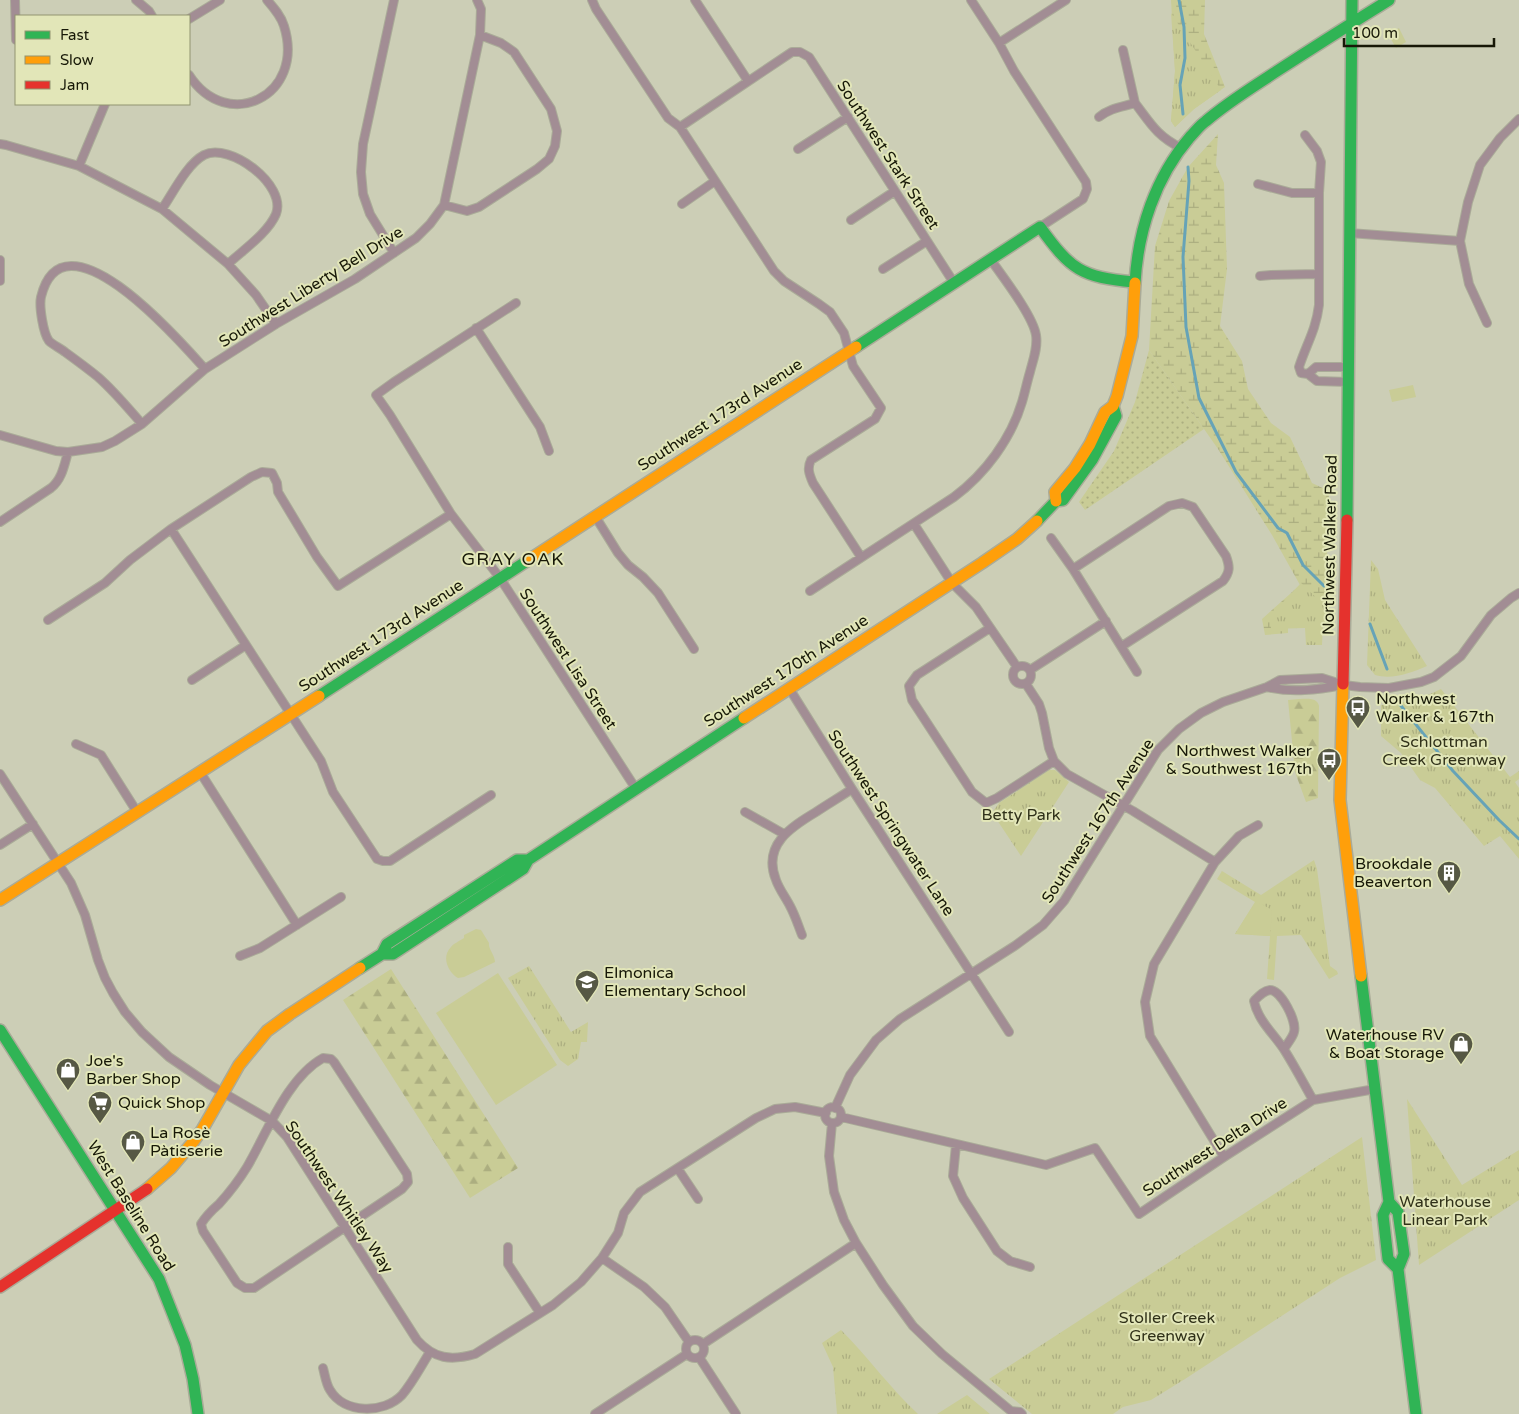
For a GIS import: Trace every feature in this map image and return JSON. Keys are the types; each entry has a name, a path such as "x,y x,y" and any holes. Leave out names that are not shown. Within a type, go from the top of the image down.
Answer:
{"main road":[{"name":"Northwest Walker Road","path":"1352,0 1347,517 1340,800 1389,1202"},
{"name":"Southwest 170th Avenue","path":"0,1287 154,1184 171,1168 202,1130 239,1065 267,1031 382,954 393,954 523,869 528,860 982,563 1017,538 1056,502 1063,500 1095,457 1116,416 1113,406 1124,372 1132,336 1134,282 1139,243 1146,216 1156,190 1170,164 1181,148 1204,122 1224,106 1389,0"},
{"path":"1040,227 1062,257 1078,270 1102,279 1134,282"},
{"name":"Southwest 173rd Avenue","path":"0,900 291,714 1040,227"},
{"name":"West Baseline Road","path":"0,1030 159,1279 173,1311 189,1360 198,1414"},
{"path":"1398,1269 1388,1259 1383,1215 1389,1202 1398,1212 1404,1254 1398,1269 1416,1414"}],"street":[{"path":"15,0 15,15"},
{"path":"136,0 151,15"},
{"path":"190,18 220,0"},
{"path":"190,76 205,94 219,100 237,104 254,102 276,86 283,76 288,58 287,43 284,25 268,0"},
{"path":"394,0 363,144 361,172 363,194 370,214 394,253"},
{"name":"Southwest Liberty Bell Drive","path":"0,435 56,451 68,452 102,447 116,441 142,424 205,369 276,324 355,278 416,238 430,224 444,205 480,35 481,9 477,0"},
{"path":"592,0 596,9 668,118 680,127 774,271 784,281 830,312 844,333 853,366 881,408 875,419 811,460 808,466 813,483 861,557"},
{"path":"680,127 748,81 695,0"},
{"path":"971,0 1086,182 1087,190 1083,198 1040,227"},
{"path":"999,43 1066,0"},
{"path":"444,205 467,211 479,207 537,169 549,159 555,146 557,131 551,109 514,52 501,43 480,35"},
{"path":"1123,50 1135,103 1158,133 1167,141 1181,148"},
{"name":"Southwest Stark Street","path":"748,81 792,52 800,52 809,57 954,283"},
{"path":"1099,116 1108,110 1135,103"},
{"path":"79,166 105,105"},
{"path":"798,149 848,117"},
{"path":"1487,323 1469,284 1460,241 1468,202 1480,165 1500,138 1519,119"},
{"path":"1305,135 1320,156 1321,162 1319,193 1319,305 1318,318 1299,367 1301,373 1308,374 1317,381 1348,382"},
{"path":"0,144 6,144 79,166 162,209 228,264 256,295 276,324"},
{"path":"162,209 192,165 208,154 214,152 225,153 237,157 258,172 270,184 276,199 277,212 267,228 228,264"},
{"path":"682,204 716,181"},
{"path":"1258,184 1292,193 1319,193"},
{"path":"851,220 895,191"},
{"path":"1349,233 1460,241"},
{"path":"883,269 927,241"},
{"path":"0,260 0,281"},
{"path":"810,591 954,497 976,478 1003,444 1022,403 1036,350 1036,334 1026,312 991,260"},
{"path":"142,424 99,378 49,340 43,325 40,301 44,285 53,272 63,267 80,267 91,270 110,280 139,300 165,324 205,369"},
{"path":"1260,276 1318,274"},
{"path":"516,303 476,328 540,427 549,450"},
{"name":"Southwest Lisa Street","path":"476,328 376,396 390,415 451,514 500,578 636,789"},
{"path":"1308,374 1316,366 1349,367"},
{"path":"0,522 58,483 68,452"},
{"path":"48,620 105,583 130,560 171,529 251,477 262,472 272,473 277,483 278,492 338,586 451,514"},
{"path":"1073,569 1170,506 1182,503 1193,507 1226,556 1229,572 1223,580 1122,646"},
{"path":"595,516 618,554 628,566 643,577 658,593 694,649"},
{"path":"914,524 952,582 976,607 1017,667"},
{"path":"171,529 321,761 333,792 376,859 390,861 491,795"},
{"path":"1051,538 1073,569 1137,672"},
{"name":"Southwest 167th Avenue","path":"835,1108 850,1074 876,1040 900,1019 1043,925 1064,901 1158,750 1201,713 1223,702 1267,687 1280,680 1322,678 1344,685 1389,688 1421,682 1434,677 1461,656 1491,615 1510,598 1519,593"},
{"path":"1030,670 1106,621"},
{"path":"990,628 917,675 909,686 912,700 972,792 986,803 997,798 1054,761"},
{"path":"192,680 246,645"},
{"path":"1024,666 1030,670 1031,677 1026,684 1020,684 1014,680 1013,673 1017,667 1024,666"},
{"path":"1026,684 1039,704 1049,748 1054,761 1068,774 1123,805 1215,862"},
{"name":"Southwest Springwater Lane","path":"789,688 1009,1032"},
{"path":"76,744 101,755 137,812"},
{"path":"200,772 297,925"},
{"name":"Southwest Whitley Way","path":"0,774 71,883 86,915 98,960 105,978 112,993 125,1012 142,1032 169,1058 272,1121 287,1137 417,1340 430,1352"},
{"path":"802,935 792,909 776,880 772,862 777,843 784,834 798,823 852,789"},
{"path":"745,812 784,834"},
{"path":"0,845 33,824"},
{"path":"1224,1157 1150,1036 1144,1002 1154,964 1215,862 1239,836 1258,825"},
{"path":"240,956 260,948 341,897"},
{"path":"1284,1049 1294,1032 1294,1018 1277,992 1271,990 1262,993 1254,1001 1256,1009 1284,1049 1313,1100"},
{"path":"323,1058 331,1059 407,1174 408,1182 402,1189 254,1288 245,1288 237,1283 203,1231 201,1224 205,1217 230,1191 247,1167 272,1121 295,1084 305,1072 323,1058"},
{"name":"Southwest Delta Drive","path":"841,1117 1046,1165 1095,1148 1139,1214 1313,1100 1375,1089"},
{"path":"323,1368 330,1391 342,1402 358,1409 372,1410 383,1407 402,1395 430,1352 444,1358 461,1358 475,1354 553,1305 581,1282 602,1258 618,1233 624,1213 640,1192 756,1118 775,1109 795,1107 826,1113"},
{"path":"829,1108 835,1108 840,1111 841,1117 837,1122 832,1122 827,1119 826,1113 829,1108"},
{"path":"832,1122 829,1156 834,1192 844,1220 856,1243 883,1285 913,1326 942,1354 1011,1412 1020,1412 1022,1414"},
{"path":"956,1145 953,1176 963,1198 997,1251 1010,1261 1030,1267"},
{"path":"678,1169 698,1199"},
{"path":"703,1344 856,1243"},
{"path":"508,1247 508,1264 540,1313"},
{"path":"602,1258 644,1287 658,1300 689,1342"},
{"path":"697,1340 703,1344 704,1352 699,1357 692,1358 687,1354 686,1347 689,1342 697,1340"},
{"path":"595,1414 687,1354"},
{"path":"699,1357 736,1414"}],"green space":[{"path":"1171,0 1205,0 1204,34 1225,87 1194,109 1175,127 1171,121 1175,71"},
{"path":"1171,13 1221,90 1194,109 1175,127 1171,121 1175,71"},
{"path":"1399,28 1406,42 1396,48 1388,34"},
{"path":"1218,134 1216,165 1224,183 1227,269 1220,326 1242,361 1248,389 1271,423 1290,437 1312,483 1329,491 1325,622 1288,625 1288,633 1265,635 1262,619 1300,585 1272,535 1218,449 1149,350 1155,246 1169,201 1188,167"},
{"path":"1149,350 1204,429 1085,510 1079,502 1114,451 1135,402"},
{"path":"1413,385 1416,397 1392,402 1389,390"},
{"path":"1371,560 1378,569 1385,600 1427,666 1408,673 1388,677 1375,675 1367,665"},
{"path":"1301,583 1324,605 1322,645 1306,645 1305,628 1271,629 1270,616"},
{"name":"Schlottman Creek Greenway","path":"1441,689 1510,777 1519,771 1519,779 1515,782 1519,788 1519,859 1500,836 1484,846 1435,788 1420,780 1401,753 1381,736 1381,705 1412,700"},
{"path":"1308,699 1316,701 1319,706 1318,798 1306,802 1295,772 1288,700"},
{"name":"Betty Park","path":"1049,770 1055,770 1069,782 1021,856 995,817 994,810 999,803"},
{"path":"1314,860 1317,869 1330,966 1338,974 1329,979 1301,935 1277,936 1274,980 1267,979 1270,936 1235,934 1255,902 1217,879 1222,871 1261,895"},
{"path":"1256,901 1272,910 1270,936 1235,934"},
{"path":"476,929 481,930 489,943 495,962 458,978 451,972 447,964 446,955 454,944 464,938 464,935"},
{"path":"529,966 571,1032 588,1022 587,1042 581,1042 578,1059 568,1066 560,1060 508,978"},
{"path":"391,969 518,1168 470,1198 343,1000"},
{"path":"498,973 557,1065 496,1105 436,1013"},
{"name":"Waterhouse Linear Park","path":"1407,1099 1462,1185 1519,1150 1519,1200 1419,1265"},
{"name":"Stoller Creek Greenway","path":"1362,1137 1376,1260 1340,1278 1151,1400 1123,1407 1113,1414 1032,1414 989,1379"},
{"path":"841,1330 918,1414 837,1414 833,1367 822,1343"},
{"path":"967,1395 990,1414 937,1414"}],"waterway":[{"path":"1179,0 1184,27 1185,58 1180,85 1183,114"},
{"path":"1188,167 1189,181 1183,257 1186,327 1199,398 1236,472 1278,528 1287,533 1303,565 1324,586"},
{"path":"1370,624 1387,669"},
{"path":"1398,702 1453,771 1519,839"}],"traffic: fast":[{"path":"1347,520 1352,0"},
{"path":"1135,283 1140,244 1150,205 1167,170 1190,137 1223,107 1389,0"},
{"path":"856,347 1040,227 1060,253 1079,269 1101,277 1134,282"},
{"path":"1037,521 1056,501 1063,500 1092,460 1116,416 1113,406"},
{"path":"319,696 527,561"},
{"path":"360,968 382,954 393,954 523,869 528,860 744,718"},
{"path":"382,954 387,944 517,860 528,860"},
{"path":"1361,976 1389,1202 1383,1215 1388,1259 1398,1269"},
{"path":"0,1030 159,1279 185,1345 193,1379 198,1414"},
{"path":"1389,1202 1398,1212 1404,1254 1398,1269 1416,1414"}],"traffic: slow":[{"path":"1056,501 1055,492 1075,468 1090,444 1105,412 1113,406 1117,396 1132,336 1135,283"},
{"path":"527,561 856,347"},
{"path":"744,718 982,563 1017,539 1037,521"},
{"path":"1343,684 1340,800 1361,976"},
{"path":"0,900 319,696"},
{"path":"147,1189 171,1168 193,1142 202,1130 239,1065 267,1031 360,968"}],"traffic: jam":[{"path":"1343,684 1347,520"},
{"path":"0,1287 147,1189"}],"place":[{"name":"Northwest Walker & 167th","path":"1358,729"},
{"name":"Northwest Walker & Southwest 167th","path":"1329,781"},
{"name":"Brookdale Beaverton","path":"1449,894"},
{"name":"Elmonica Elementary School","path":"587,1003"},
{"name":"Waterhouse RV & Boat Storage","path":"1461,1065"},
{"name":"Joe's Barber Shop","path":"68,1091"},
{"name":"Quick Shop","path":"100,1124"},
{"name":"La Rosè Pàtisserie","path":"133,1163"}],"district":[{"name":"GRAY OAK","path":"513,559"}]}
